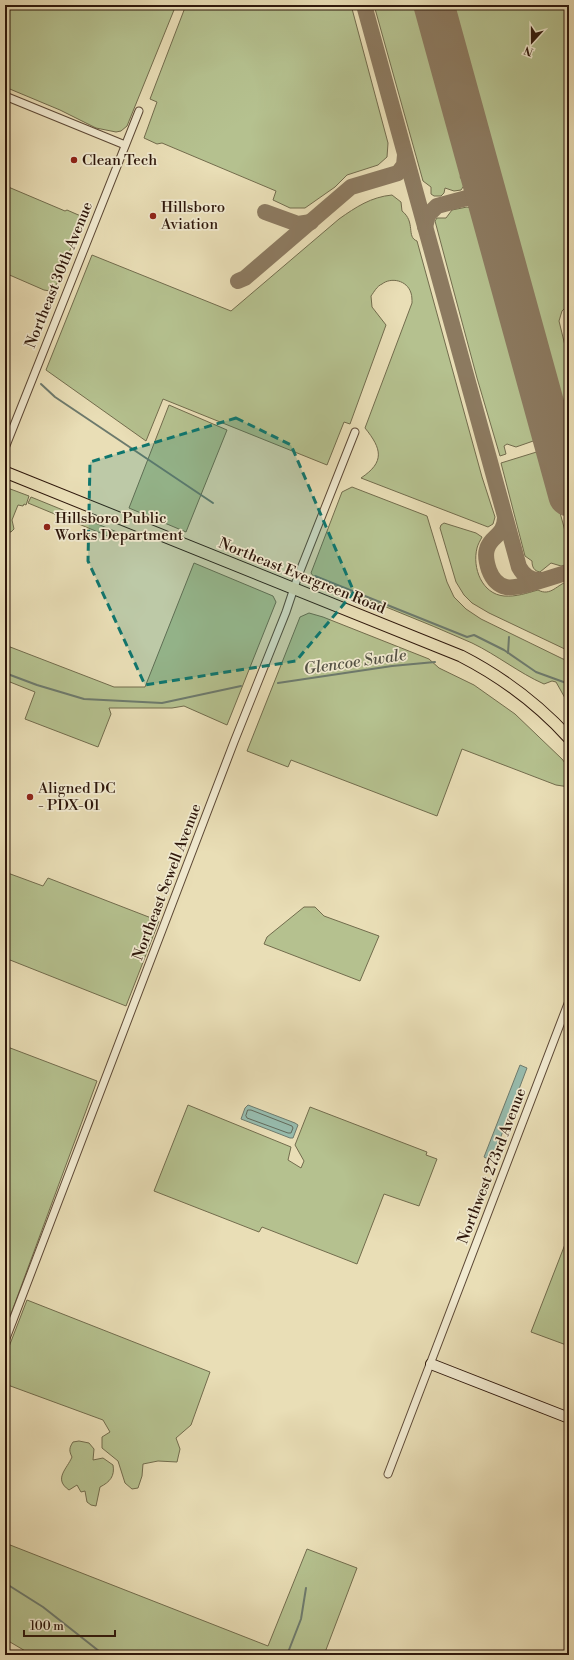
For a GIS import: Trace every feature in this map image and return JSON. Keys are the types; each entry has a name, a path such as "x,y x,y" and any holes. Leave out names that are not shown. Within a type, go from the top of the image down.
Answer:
{"main road":[{"name":"Northeast Evergreen Road","path":"5,472 446,650 477,664 521,693 547,715 569,738"}],"street":[{"path":"5,96 125,145"},
{"name":"Northeast 30th Avenue","path":"5,448 139,111"},
{"name":"Northeast Sewell Avenue","path":"5,1341 234,742 355,432"},
{"name":"Northwest 273rd Avenue","path":"388,1474 569,1001"},
{"path":"431,1364 569,1418"}],"highlighted area":[{"path":"236,418 291,445 354,592 296,661 145,685 88,561 90,462"}],"green space":[{"path":"5,5 176,5 127,126 121,131 116,132 96,128 60,110 5,87"},
{"path":"186,5 351,5 388,143 387,157 378,165 347,175 335,187 305,208 290,208 273,200 276,191 162,143 157,144 144,138 157,102 150,99"},
{"path":"374,5 420,5 460,150 464,171 460,177 465,184 461,190 454,191 445,188 444,193 441,196 434,196 431,194 431,187 423,181"},
{"path":"448,5 569,5 569,304 562,311 559,321 569,362 569,445"},
{"path":"6,186 83,217 56,286 50,291 44,290 5,273"},
{"path":"392,195 401,202 402,211 409,220 412,236 417,241 482,477 495,517 493,524 488,527 361,478 369,472 377,461 378,449 365,428 412,303 409,289 406,285 398,281 394,280 386,282 379,286 371,296 372,307 386,325 350,424 344,422 327,465 163,399 146,441 46,370 92,255 231,311 339,219 370,200"},
{"path":"467,207 471,208 473,220 480,226 539,439 516,447 507,444 504,446 506,454 500,456 477,378 435,221 437,218 446,218 452,210"},
{"path":"169,405 227,430 186,532 129,508"},
{"path":"543,450 568,542 565,552 568,560 565,565 561,566 551,563 540,572 535,570 532,561 525,556 501,463"},
{"path":"5,487 29,496 26,505 18,505 12,520 14,529 11,532 5,532"},
{"path":"352,487 427,516 447,582 454,597 466,609 481,619 569,661 569,700 565,698 556,682 552,681 544,684 472,643 314,577 311,573 342,492"},
{"path":"31,497 117,532 115,539 28,503"},
{"path":"444,523 476,533 482,537 477,547 476,564 480,579 484,585 496,594 513,596 538,590 547,592 569,581 569,651 489,613 472,603 464,595 456,582 440,528"},
{"path":"194,563 273,596 276,602 227,725 184,706 172,708 109,708 111,714 98,747 25,719 35,692 5,680 5,645 114,687 145,687"},
{"path":"309,613 323,617 429,659 439,668 474,685 515,714 562,759 569,768 569,787 556,785 462,749 437,816 291,760 288,767 247,751 300,617"},
{"path":"5,872 43,886 48,878 159,921 126,1006 5,958"},
{"path":"304,907 315,907 324,916 379,936 360,981 264,944 267,937"},
{"path":"5,1046 97,1081 5,1330"},
{"path":"188,1105 291,1147 288,1160 301,1168 304,1161 295,1145 310,1107 427,1152 426,1155 437,1159 419,1206 384,1194 357,1264 262,1227 259,1232 154,1191"},
{"path":"569,1234 569,1346 531,1332"},
{"path":"27,1300 210,1372 191,1425 176,1438 180,1449 177,1462 158,1461 143,1464 142,1476 138,1488 132,1489 125,1483 118,1461 102,1448 102,1437 110,1432 103,1420 5,1384 5,1357"},
{"path":"79,1441 89,1443 94,1449 93,1460 103,1458 113,1465 111,1478 107,1483 100,1487 96,1506 87,1502 85,1491 81,1492 77,1485 69,1490 62,1482 63,1474 72,1457 70,1448 73,1442"},
{"path":"5,1543 268,1646 307,1549 357,1568 324,1655 32,1655 5,1639"}],"water":[{"path":"520,1065 527,1068 492,1160 488,1159 484,1157"},
{"path":"248,1105 298,1125 293,1138 241,1119 245,1108"}],"waterway":[{"path":"41,384 55,397 213,503"},
{"path":"315,576 467,637 474,635 504,650 536,672 569,684"},
{"name":"Glencoe Swale","path":"508,653 509,637"},
{"name":"Glencoe Swale","path":"278,683 392,666 435,662"},
{"name":"Glencoe Swale","path":"5,673 37,685 84,699 162,703 241,686"},
{"path":"5,1583 43,1607 104,1655"},
{"path":"287,1655 301,1619 306,1588"}],"taxiway":[{"path":"364,5 519,567 528,577 534,580 541,580"},
{"path":"238,281 245,278 351,187 398,173 404,165 405,155"},
{"path":"425,227 428,215 437,206 485,193"},
{"path":"265,212 298,224 311,222"},
{"path":"505,518 502,529 491,541 486,551 486,560 489,570 497,583 506,587 519,586 569,572"}],"runway":[{"path":"434,5 569,496"}],"place":[{"name":"Clean Tech","path":"74,160"},
{"name":"Hillsboro Aviation","path":"153,216"},
{"name":"Hillsboro Public Works Department","path":"47,527"},
{"name":"Aligned DC - PDX-01","path":"30,797"}]}
